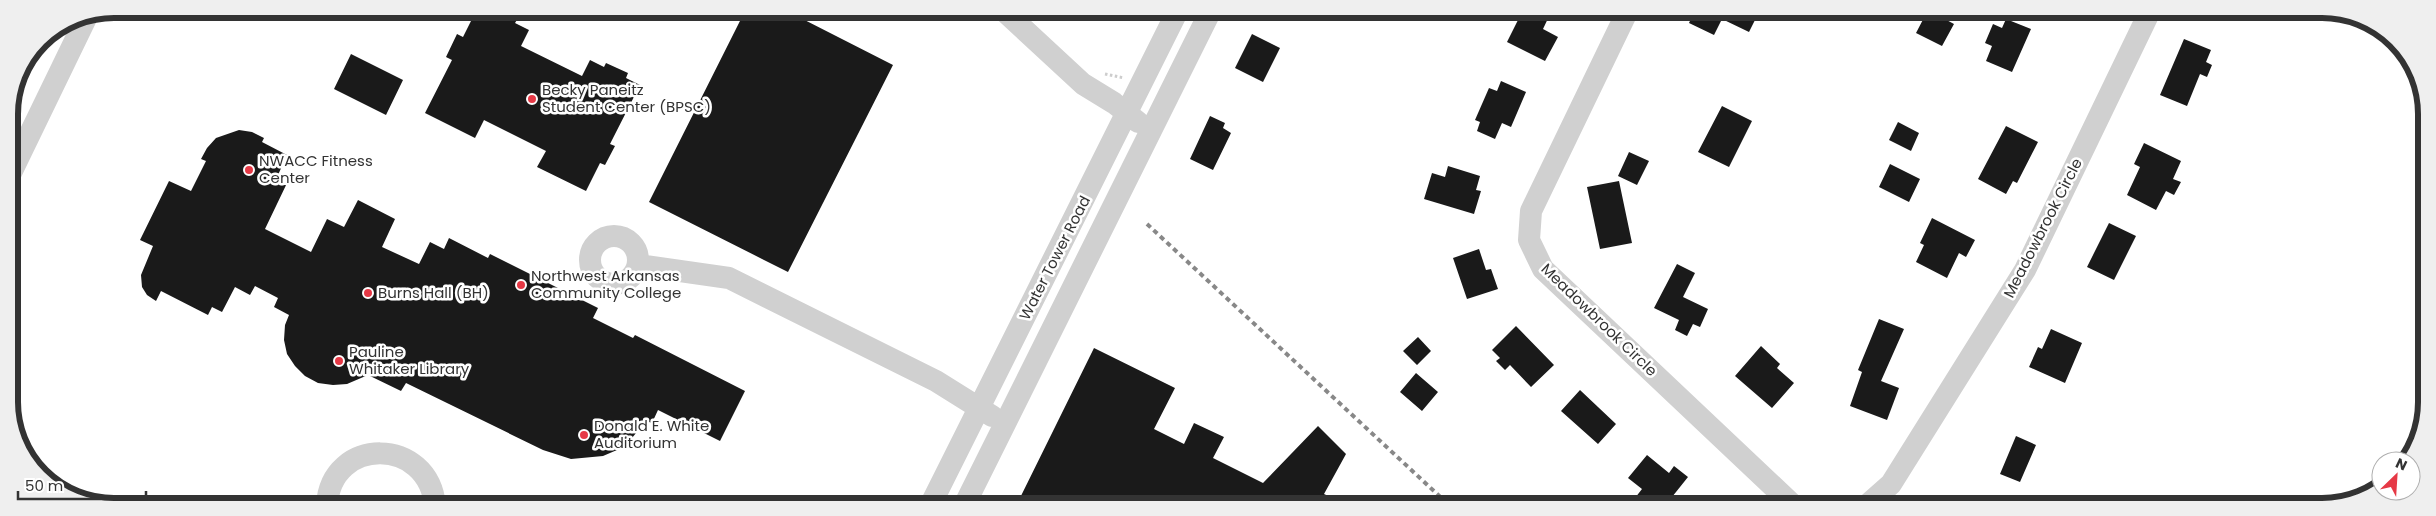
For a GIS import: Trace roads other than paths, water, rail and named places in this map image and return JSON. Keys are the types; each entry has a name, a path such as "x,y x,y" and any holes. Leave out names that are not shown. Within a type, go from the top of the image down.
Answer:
{"street":[{"path":"1012,18 1083,84 1114,103 1150,131"},
{"name":"Water Tower Road","path":"934,499 1174,18"},
{"name":"Water Tower Road","path":"968,499 1207,18"},
{"name":"Meadowbrook Circle","path":"1624,18 1531,211 1529,240 1543,269 1787,499"},
{"name":"Meadowbrook Circle","path":"1874,499 1891,484 2025,270 2146,18"},
{"path":"18,158 84,23"},
{"path":"638,265 729,278 936,381 1006,424"},
{"path":"327,499 334,479 345,466 359,456 376,452 394,454 410,461 423,472 432,487 434,499"}],"railway":[{"path":"1147,224 1442,499"}],"place":[{"name":"Becky Paneitz Student Center (BPSC)","path":"532,99"},
{"name":"NWACC Fitness Center","path":"249,170"},
{"name":"Northwest Arkansas Community College","path":"521,285"},
{"name":"Burns Hall (BH)","path":"368,293"},
{"name":"Pauline Whitaker Library","path":"339,361"},
{"name":"Donald E. White Auditorium","path":"584,435"}]}
